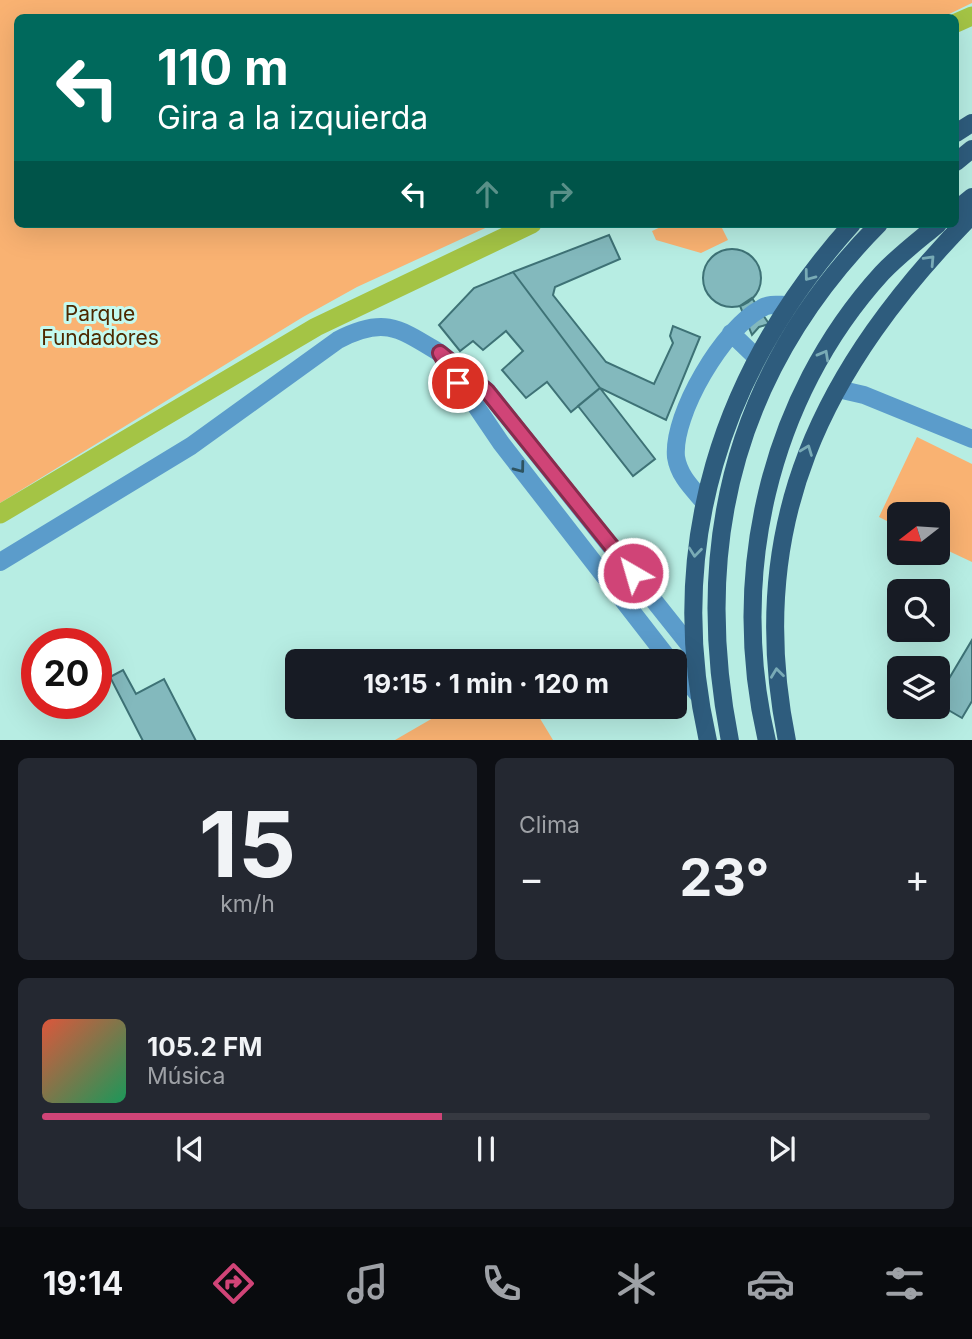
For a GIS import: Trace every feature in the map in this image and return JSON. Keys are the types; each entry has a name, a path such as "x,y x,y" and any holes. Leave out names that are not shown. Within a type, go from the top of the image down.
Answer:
{"main road":[{"path":"788,740 776,661 774,609 778,559 788,508 806,450 838,388 881,321 920,271 972,215"},
{"path":"708,740 698,694 692,580 704,502 731,416 757,358 788,306 849,228"},
{"path":"730,740 716,630 717,560 722,517 735,462 781,353 814,298 840,263 875,228"},
{"path":"767,740 754,672 751,598 754,557 762,510 776,464 809,380 834,335 883,273 934,228"}],"lane":[{"path":"704,502 684,480 676,449 683,416 705,371 731,334 760,308 772,304 788,306"},
{"path":"0,562 191,446 338,340 359,329 378,325 403,330 440,353 487,391 694,651"},
{"path":"731,334 757,358"},
{"path":"440,353 501,443 661,649"},
{"path":"838,388 864,395 972,439"},
{"path":"501,443 518,429"},
{"path":"558,517 577,501"},
{"path":"613,588 633,573"},
{"path":"687,680 698,694"}],"green space":[{"name":"Parque Fundadores","path":"0,0 972,0 972,3 949,14 14,14 14,228 485,228 357,287 303,317 0,503"},
{"path":"658,228 722,228 728,240 701,253 656,240 652,231"},
{"path":"917,437 972,464 972,562 950,552 950,502 887,502 887,521 879,517"},
{"path":"431,719 540,719 553,740 395,740"}],"building":[{"path":"609,235 620,259 555,287 553,295 606,362 654,384 673,343 670,336 673,326 700,337 666,420 600,388 513,272"},
{"path":"732,249 748,254 756,262 761,278 756,294 748,302 732,307 716,302 708,294 703,278 708,262 716,254"},
{"path":"513,272 600,388 571,412 547,382 526,398 502,370 523,351 506,331 483,350 473,341 460,351 439,325 474,288"},
{"path":"752,298 769,324 759,327 752,335 740,306"},
{"path":"600,388 655,459 633,476 578,406"},
{"path":"972,640 972,701 962,718 950,711 950,677"},
{"path":"123,670 136,694 164,679 195,740 142,740 112,681 112,676"}],"waterway":[{"path":"959,22 972,16"},
{"path":"0,514 316,327 524,228"}],"route":[{"path":"458,383 440,353 462,368 487,391 562,481 633,573"}]}
